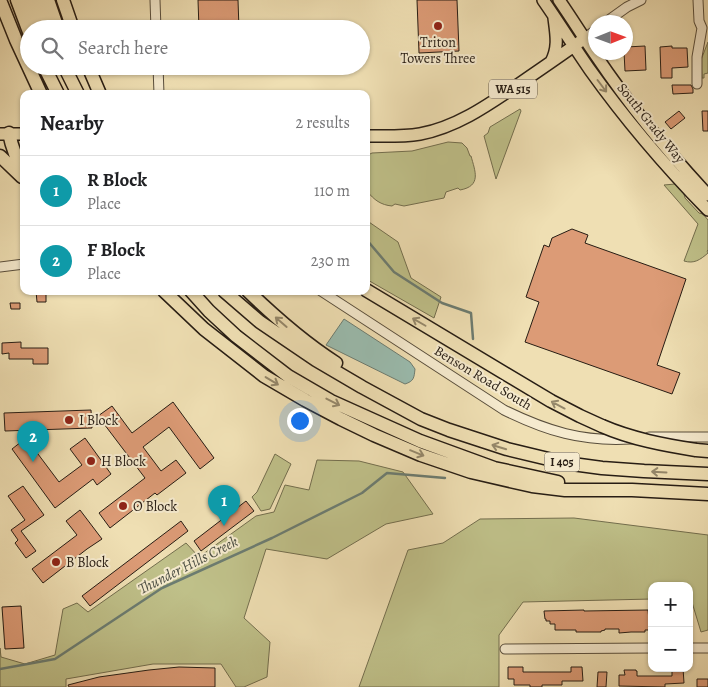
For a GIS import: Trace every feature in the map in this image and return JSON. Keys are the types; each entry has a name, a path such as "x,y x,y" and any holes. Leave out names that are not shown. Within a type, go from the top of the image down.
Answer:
{"highway":[{"path":"0,0 20,49"},
{"path":"17,0 24,20"},
{"path":"28,0 35,20"},
{"path":"39,0 45,20"},
{"path":"48,0 55,20"},
{"path":"63,0 70,20"},
{"path":"32,75 39,90"},
{"path":"48,75 56,90"},
{"path":"52,75 56,90"},
{"path":"68,75 76,90"},
{"path":"75,75 81,90"},
{"path":"92,75 98,90"},
{"path":"5,134 20,164"},
{"path":"0,156 20,175"},
{"path":"370,292 551,401 580,416 602,426 642,439 702,450"},
{"path":"168,295 204,329 264,376 341,419 421,455 471,472 532,486 565,490 632,490"},
{"path":"188,295 210,311"},
{"name":"I 405","path":"194,295 236,336 288,376 331,401 420,441 494,468 570,484 632,490 708,494"},
{"name":"I 405","path":"229,295 260,322 288,342 362,387 421,419 449,430 507,449 564,463 635,471 708,474"},
{"path":"252,295 298,337 344,368 389,394 421,419"}],"main road":[{"name":"South Grady Way","path":"543,0 590,71 681,182 708,210"},
{"name":"South Grady Way","path":"559,0 644,121 708,195"},
{"path":"551,62 556,53 554,16"},
{"name":"WA 515","path":"370,136 420,134 450,125 485,108 585,38"},
{"path":"5,134 20,134"}],"street":[{"path":"155,0 156,20"},
{"path":"616,15 641,0"},
{"path":"697,84 697,57 705,30 699,21 698,0"},
{"path":"158,75 159,90"},
{"path":"0,267 20,264"},
{"name":"Benson Road South","path":"327,295 504,410 526,421 565,434 604,439 654,437 708,438"},
{"path":"505,649 648,648"},
{"path":"693,648 708,648"}],"green space":[{"path":"708,42 708,73 704,74 704,78 702,78 701,60"},
{"path":"520,109 521,111 496,179 484,136 488,133 490,127"},
{"path":"448,142 462,143 471,156 474,167 475,177 472,185 460,190 458,188 446,192 444,198 404,206 395,204 392,206 375,199 370,194 370,154 412,151"},
{"path":"675,184 684,194 685,198 708,220 708,253 694,262 684,261 698,224 664,185"},
{"path":"370,223 398,242 411,278 441,297 434,318 370,281"},
{"path":"275,454 291,464 270,509 261,511 252,497 257,492"},
{"path":"317,460 359,461 403,472 433,514 386,524 327,559 266,549 244,618 270,642 267,677 244,687 236,687 221,664 153,664 66,679 66,687 0,687 0,648 1,657 25,664 55,655 63,609 77,603 88,612 186,543 199,557 256,516 274,512 285,485 309,490"},
{"path":"574,518 708,535 708,630 701,632 693,606 693,582 648,582 648,599 523,602 499,635 499,687 359,687 408,550 443,543 480,519"}],"shaded area":[{"path":"344,319 410,362 415,369 412,380 405,384 326,345"}],"building":[{"path":"198,0 238,0 239,20 199,20"},
{"name":"Triton Towers Three","path":"417,0 457,0 459,51 419,53"},
{"path":"645,46 646,70 625,71 624,60 633,60 633,47"},
{"path":"672,46 672,48 687,48 688,67 672,68 672,78 661,78 660,47"},
{"path":"672,85 691,85 693,93 673,94"},
{"path":"679,111 685,118 671,129 665,122"},
{"path":"702,111 708,111 708,131 703,131"},
{"path":"572,229 588,235 585,243 686,279 657,365 680,373 672,394 525,342 539,302 526,297 544,245 549,247 552,238"},
{"path":"36,295 46,295 46,302 37,302"},
{"path":"10,303 20,303 20,309 11,309"},
{"path":"21,342 21,348 48,348 48,364 33,364 33,359 9,359 9,353 2,354 2,343"},
{"path":"173,402 214,458 200,469 169,427 143,447 161,471 176,460 186,473 157,495 155,493 110,528 99,513 145,478 98,416 112,406 132,433"},
{"path":"91,410 92,428 5,431 4,413"},
{"path":"26,438 59,482 82,465 70,449 85,438 111,474 97,485 93,479 55,508 12,449"},
{"path":"23,486 44,515 21,531 36,551 26,558 15,543 18,540 11,530 25,520 8,496"},
{"path":"246,501 254,511 201,551 194,541"},
{"path":"80,510 102,539 43,583 32,569 77,535 66,521"},
{"path":"181,521 188,531 90,606 82,596"},
{"path":"21,606 24,648 5,649 2,607"},
{"path":"648,610 648,630 645,630 645,632 619,633 619,629 605,629 601,632 555,630 555,624 550,624 550,621 546,621 544,611"},
{"path":"179,667 215,668 215,687 69,687 68,685 99,677"},
{"path":"508,667 523,667 523,672 571,672 571,667 582,667 583,681 562,681 562,685 542,685 542,687 514,685 514,679 508,679"},
{"path":"624,670 636,670 637,676 672,676 672,672 683,672 684,683 665,684 665,687 619,686 619,675 625,675"},
{"path":"598,672 607,672 606,687 597,687"},
{"path":"697,679 708,679 708,687 697,687"}],"waterway":[{"name":"Thunder Hills Creek","path":"370,244 394,272 442,303 471,313 473,339"},
{"name":"Thunder Hills Creek","path":"0,669 55,659 162,588 272,538 362,493 387,473 445,478"}],"place":[{"name":"Triton Towers Three","path":"438,26"},
{"name":"I Block","path":"69,420"},
{"name":"H Block","path":"91,461"},
{"name":"F Block","path":"33,462"},
{"name":"O Block","path":"123,506"},
{"name":"R Block","path":"224,526"},
{"name":"B Block","path":"56,562"}]}
